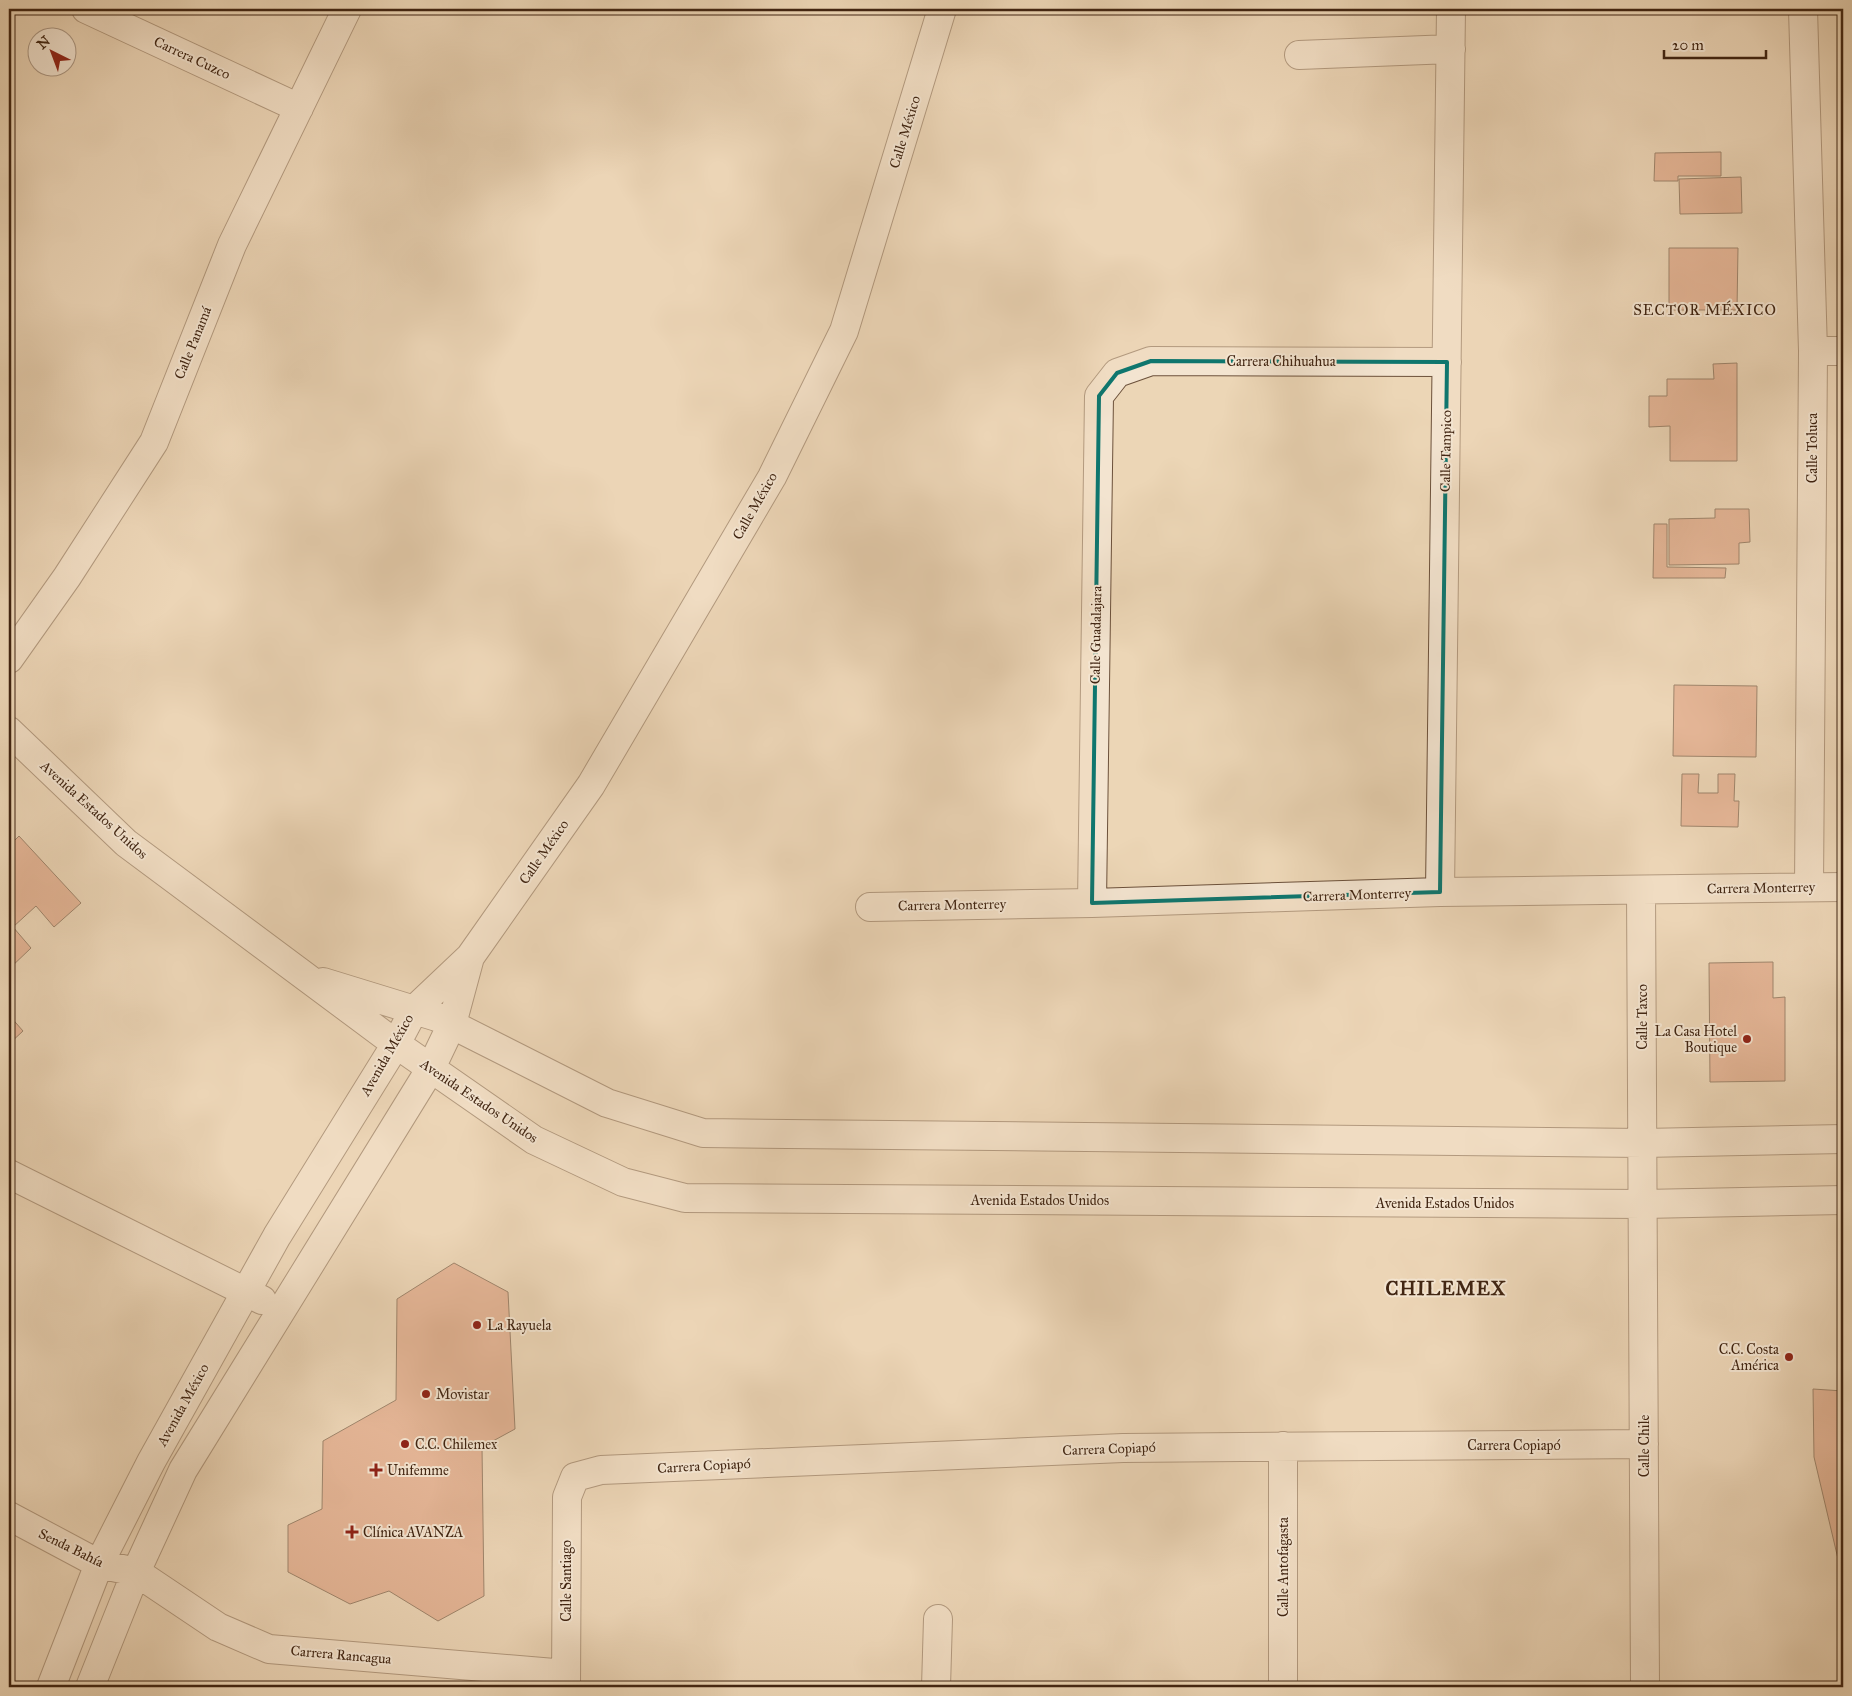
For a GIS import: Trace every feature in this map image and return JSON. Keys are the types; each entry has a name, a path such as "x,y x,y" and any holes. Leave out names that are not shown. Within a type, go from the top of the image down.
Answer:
{"street":[{"name":"Carrera Cuzco","path":"86,9 299,108"},
{"name":"Calle Panamá","path":"9,659 68,576 154,442 232,245 347,9"},
{"name":"Calle México","path":"470,957 591,784 776,468 844,331 942,9"},
{"name":"Calle Tampico","path":"1440,892 1451,9"},
{"name":"Calle Toluca","path":"1803,9 1813,351 1809,887"},
{"path":"1298,55 1451,49"},
{"path":"1813,351 1843,351"},
{"name":"Carrera Chihuahua","path":"1117,373 1151,361 1447,362"},
{"name":"Calle Guadalajara","path":"1092,903 1099,396 1117,373"},
{"name":"Avenida Estados Unidos","path":"9,731 126,843 301,976 534,1140 623,1182 685,1198 1643,1204 1843,1200"},
{"name":"Carrera Monterrey","path":"870,907 1092,903 1440,892 1843,887"},
{"name":"Calle Taxco","path":"1641,890 1643,1204"},
{"name":"Avenida México","path":"51,1687 99,1564 151,1462 276,1236 396,1044 414,1010 470,957"},
{"path":"90,1687 136,1572 183,1470 431,1068 452,1024 470,957"},
{"name":"Avenida Estados Unidos","path":"301,976 437,1017 607,1104 704,1133 1642,1143 1843,1139"},
{"path":"9,1174 281,1309"},
{"name":"Calle Chile","path":"1643,1204 1645,1687"},
{"name":"Carrera Copiapó","path":"575,1477 601,1470 1103,1448 1644,1444"},
{"name":"Calle Antofagasta","path":"1283,1446 1284,1687"},
{"name":"Calle Santiago","path":"566,1681 566,1497 575,1477"},
{"name":"Senda Bahía","path":"9,1516 99,1564 136,1572"},
{"name":"Carrera Rancagua","path":"136,1572 218,1627 269,1649 566,1681"},
{"path":"936,1687 938,1619"}],"highlighted area":[{"path":"1151,361 1447,362 1440,892 1092,903 1099,396 1117,373"}],"building":[{"path":"1721,152 1721,176 1678,176 1678,181 1654,181 1655,153"},
{"path":"1741,177 1742,213 1680,214 1679,179"},
{"path":"1669,248 1738,248 1737,310 1669,310"},
{"path":"1737,363 1737,461 1670,461 1670,426 1649,427 1649,396 1667,396 1667,379 1714,379 1713,364"},
{"path":"1715,509 1749,509 1750,542 1739,543 1739,564 1669,565 1669,519 1715,518"},
{"path":"1654,524 1667,524 1667,567 1726,568 1725,578 1653,578"},
{"path":"1674,685 1757,686 1756,757 1673,756"},
{"path":"1682,774 1699,774 1698,793 1718,793 1718,774 1735,774 1734,801 1739,801 1738,827 1681,826"},
{"path":"19,836 81,903 54,927 36,906 13,927 31,948 9,969 9,884 12,881 9,878 9,846"},
{"name":"La Casa Hotel Boutique","path":"1773,962 1773,998 1785,997 1785,1081 1710,1082 1709,963"},
{"path":"9,1015 23,1031 9,1044"},
{"name":"C.C. Chilemex","path":"454,1263 508,1292 515,1429 482,1447 484,1596 438,1621 389,1591 350,1604 288,1572 288,1525 322,1509 323,1441 396,1400 397,1299"},
{"path":"1813,1389 1843,1391 1843,1580 1814,1457"}],"place":[{"name":"La Casa Hotel Boutique","path":"1747,1039"},
{"name":"La Rayuela","path":"477,1325"},
{"name":"C.C. Costa América","path":"1789,1357"},
{"name":"Movistar","path":"426,1394"},
{"name":"C.C. Chilemex","path":"405,1444"},
{"name":"Unifemme","path":"376,1470"},
{"name":"Clínica AVANZA","path":"352,1532"}],"district":[{"name":"SECTOR MÉXICO","path":"1705,310"},
{"name":"CHILEMEX","path":"1446,1288"}]}
